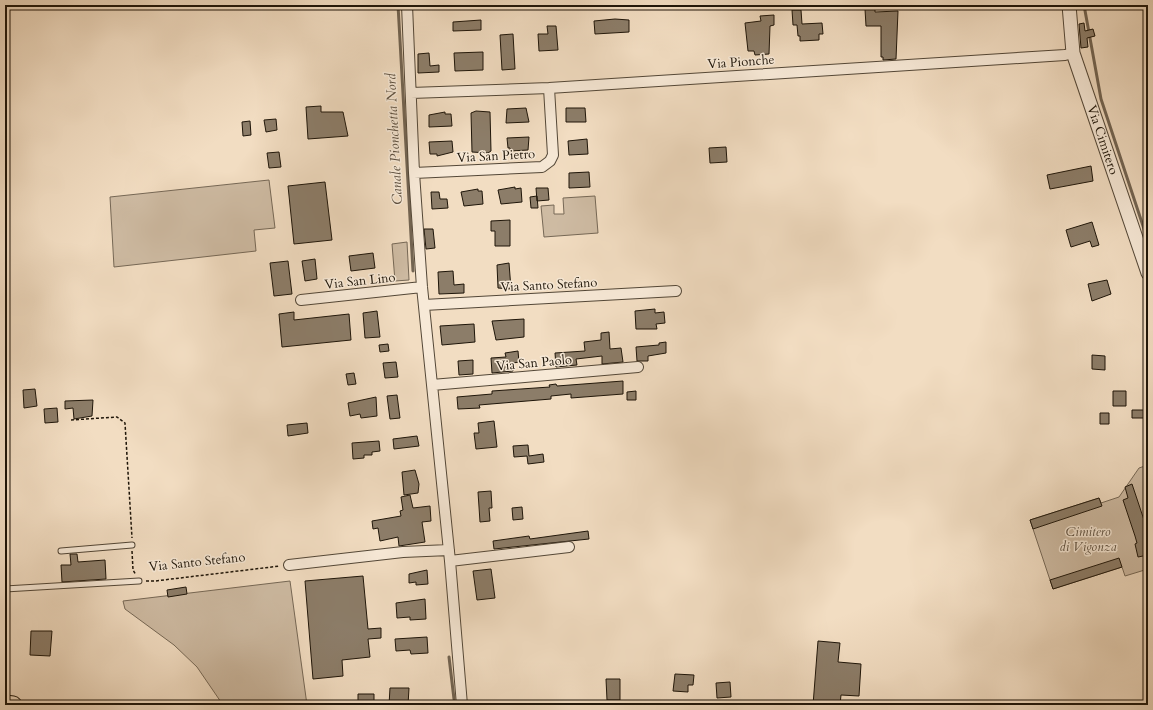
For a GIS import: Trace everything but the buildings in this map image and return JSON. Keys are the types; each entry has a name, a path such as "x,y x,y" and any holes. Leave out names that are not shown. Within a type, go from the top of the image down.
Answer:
{"main road":[{"path":"5,704 13,705"}],"street":[{"path":"406,5 414,173 422,287 449,550 462,705"},
{"name":"Via Cimitero","path":"1069,5 1073,53 1148,273"},
{"name":"Via Pionche","path":"411,93 549,88 1065,55 1073,53"},
{"name":"Via San Pietro","path":"414,173 542,167 547,165 553,155 549,88"},
{"name":"Via San Lino","path":"301,300 422,287"},
{"name":"Via Santo Stefano","path":"424,305 676,291"},
{"name":"Via San Paolo","path":"432,385 638,367"},
{"path":"450,561 569,547"},
{"path":"289,565 403,552 449,550"}],"lane":[{"path":"61,551 132,545"},
{"path":"5,589 139,580"}],"path":[{"name":"Via Santo Stefano","path":"71,420 117,417 125,423 133,570 139,580 155,581 289,565"}],"green space":[{"path":"269,180 275,228 254,230 256,251 114,267 110,197"},
{"path":"595,196 598,233 544,237 541,206 554,205 554,214 564,214 563,198"},
{"path":"407,242 409,280 395,281 392,244"},
{"name":"Cimitero di Vigonza","path":"1148,465 1148,569 1125,576 1122,567 1053,589 1030,520 1099,498 1101,503 1119,497 1139,468"},
{"path":"290,581 307,705 223,705 197,667 174,645 125,609 123,601"}],"waterway":[{"name":"Canale Pionchetta Nord","path":"398,5 413,271"},
{"path":"1084,5 1101,99 1148,241"},
{"name":"Canale Pionchetta Nord","path":"449,657 454,699"}]}
